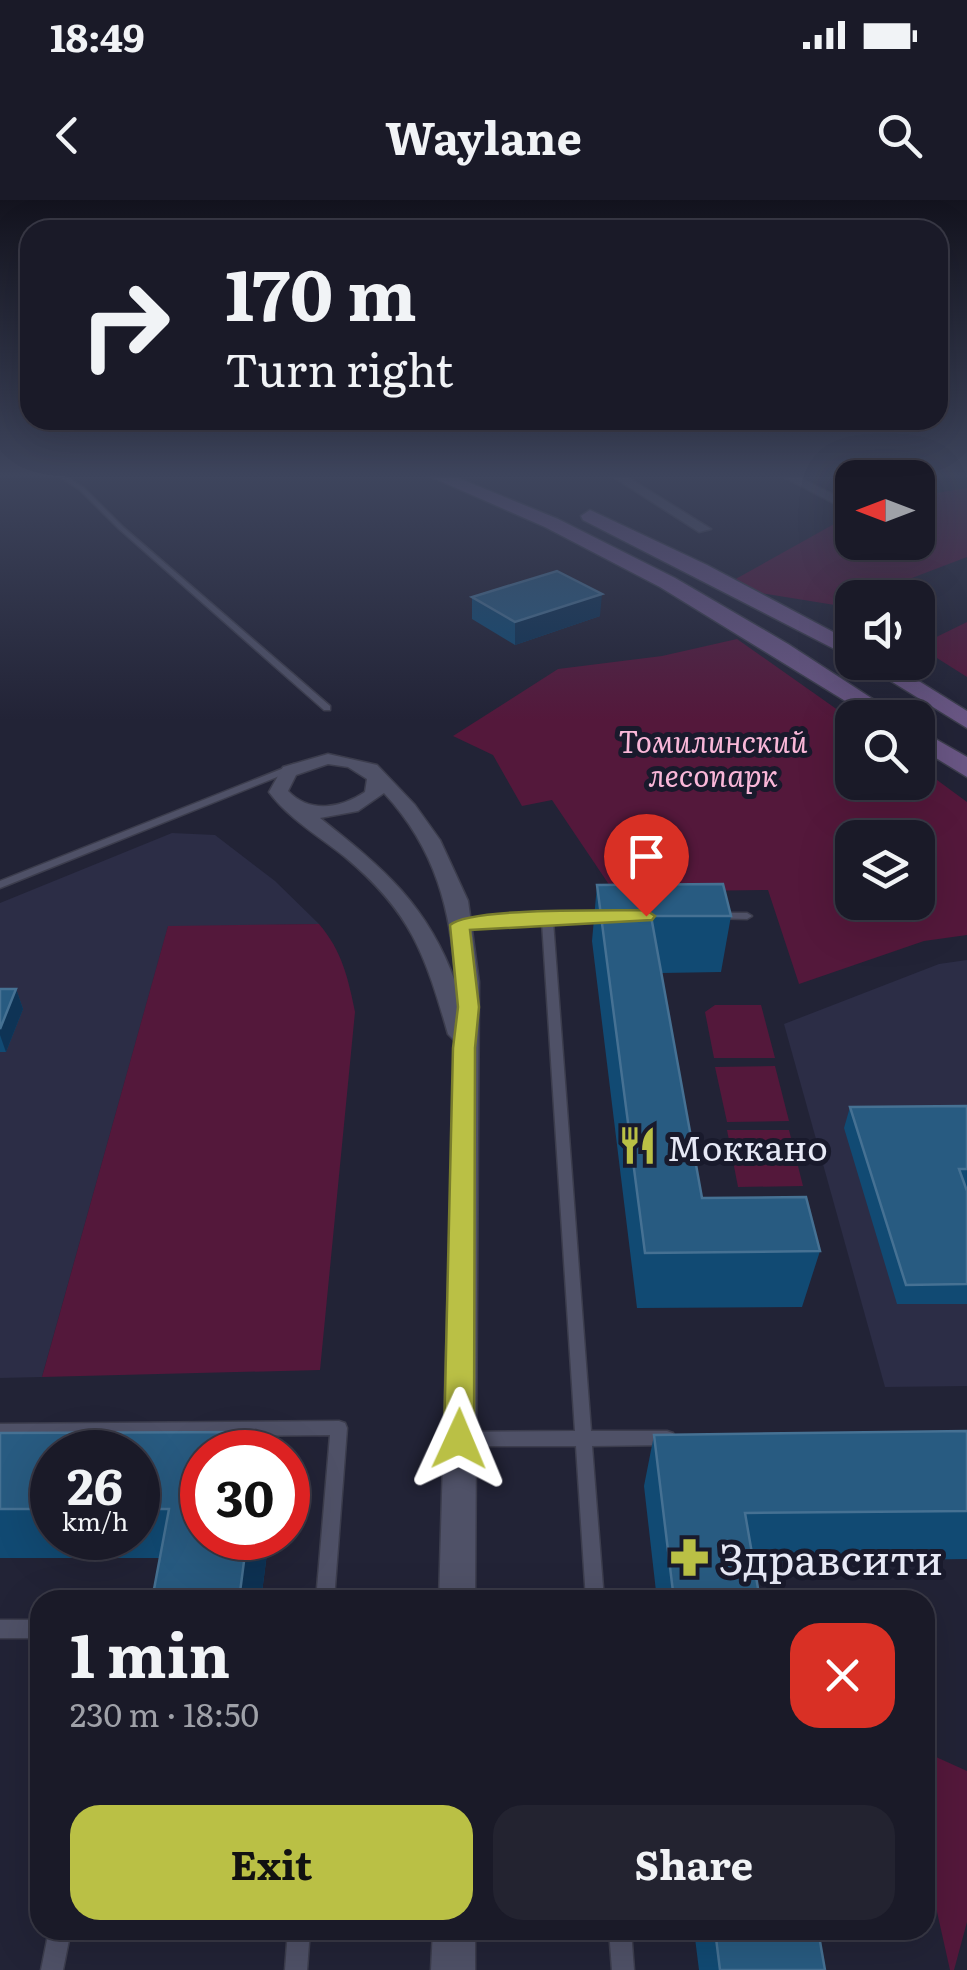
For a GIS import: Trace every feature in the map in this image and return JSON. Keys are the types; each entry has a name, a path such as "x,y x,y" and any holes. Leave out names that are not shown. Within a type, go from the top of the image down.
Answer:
{"main road":[{"path":"618,556 719,608 862,700"},
{"path":"675,556 835,642"},
{"path":"900,680 967,721"},
{"path":"935,747 967,768"}],"street":[{"path":"457,1590 468,982 454,890 432,840 400,797 370,770 359,763 328,759 296,766 279,782 278,792 370,868 408,907 438,963 464,1048"},
{"path":"295,807 325,812 365,801 377,787 377,778 370,770"},
{"path":"453,1970 454,1940"}],"lane":[{"path":"152,556 326,708"},
{"path":"0,884 296,766"},
{"path":"460,925 616,916"},
{"path":"690,916 746,916"},
{"path":"547,918 594,1590"},
{"path":"0,1431 339,1428 326,1590"},
{"path":"459,1439 682,1438"},
{"path":"0,1629 30,1628"},
{"path":"52,1970 58,1940"},
{"path":"296,1970 298,1940"},
{"path":"621,1940 623,1970"}],"shaded area":[{"path":"172,833 215,835 275,881 319,924 168,927 42,1377 0,1378 0,903"},
{"path":"967,960 967,1386 885,1387 784,1024 939,964"}],"green space":[{"path":"777,556 935,560 935,556 967,556 907,580 835,580 835,605 748,591 732,581"},
{"path":"967,622 967,677 935,657 935,638"},
{"name":"Томилинский лесопарк","path":"737,639 835,708 835,800 935,800 935,778 967,802 967,935 924,941 799,984 768,890 614,892 552,800 522,806 493,755 453,736 558,669 662,656"},
{"path":"319,924 339,955 355,1012 320,1370 42,1377 168,926"},
{"path":"715,1005 761,1005 775,1058 714,1058 705,1012"},
{"path":"775,1066 789,1121 727,1122 715,1067"},
{"path":"727,1130 789,1130 803,1186 738,1187"},
{"path":"935,1757 967,1771 967,1922 954,1970 950,1970 935,1903"}],"building":[{"path":"557,571 602,594 515,622 472,597"},
{"path":"723,884 731,916 651,916 702,1198 806,1197 820,1251 645,1253 597,885"},
{"path":"0,989 16,989 0,1029"},
{"path":"967,1106 967,1169 959,1169 967,1191 967,1284 906,1285 850,1107"},
{"path":"967,1431 967,1511 745,1513 758,1590 673,1590 654,1435"},
{"path":"160,1432 180,1432 180,1560 244,1560 240,1590 154,1590 169,1509 160,1509"},
{"path":"0,1433 30,1433 30,1509 0,1509"},
{"path":"716,1940 820,1940 825,1970 720,1970"}],"place":[{"name":"Моккано","path":"637,1146"},
{"name":"Здравсити","path":"689,1557"}],"route":[{"path":"459,1439 464,1048 468,1007 460,925 520,918 646,916"}]}
